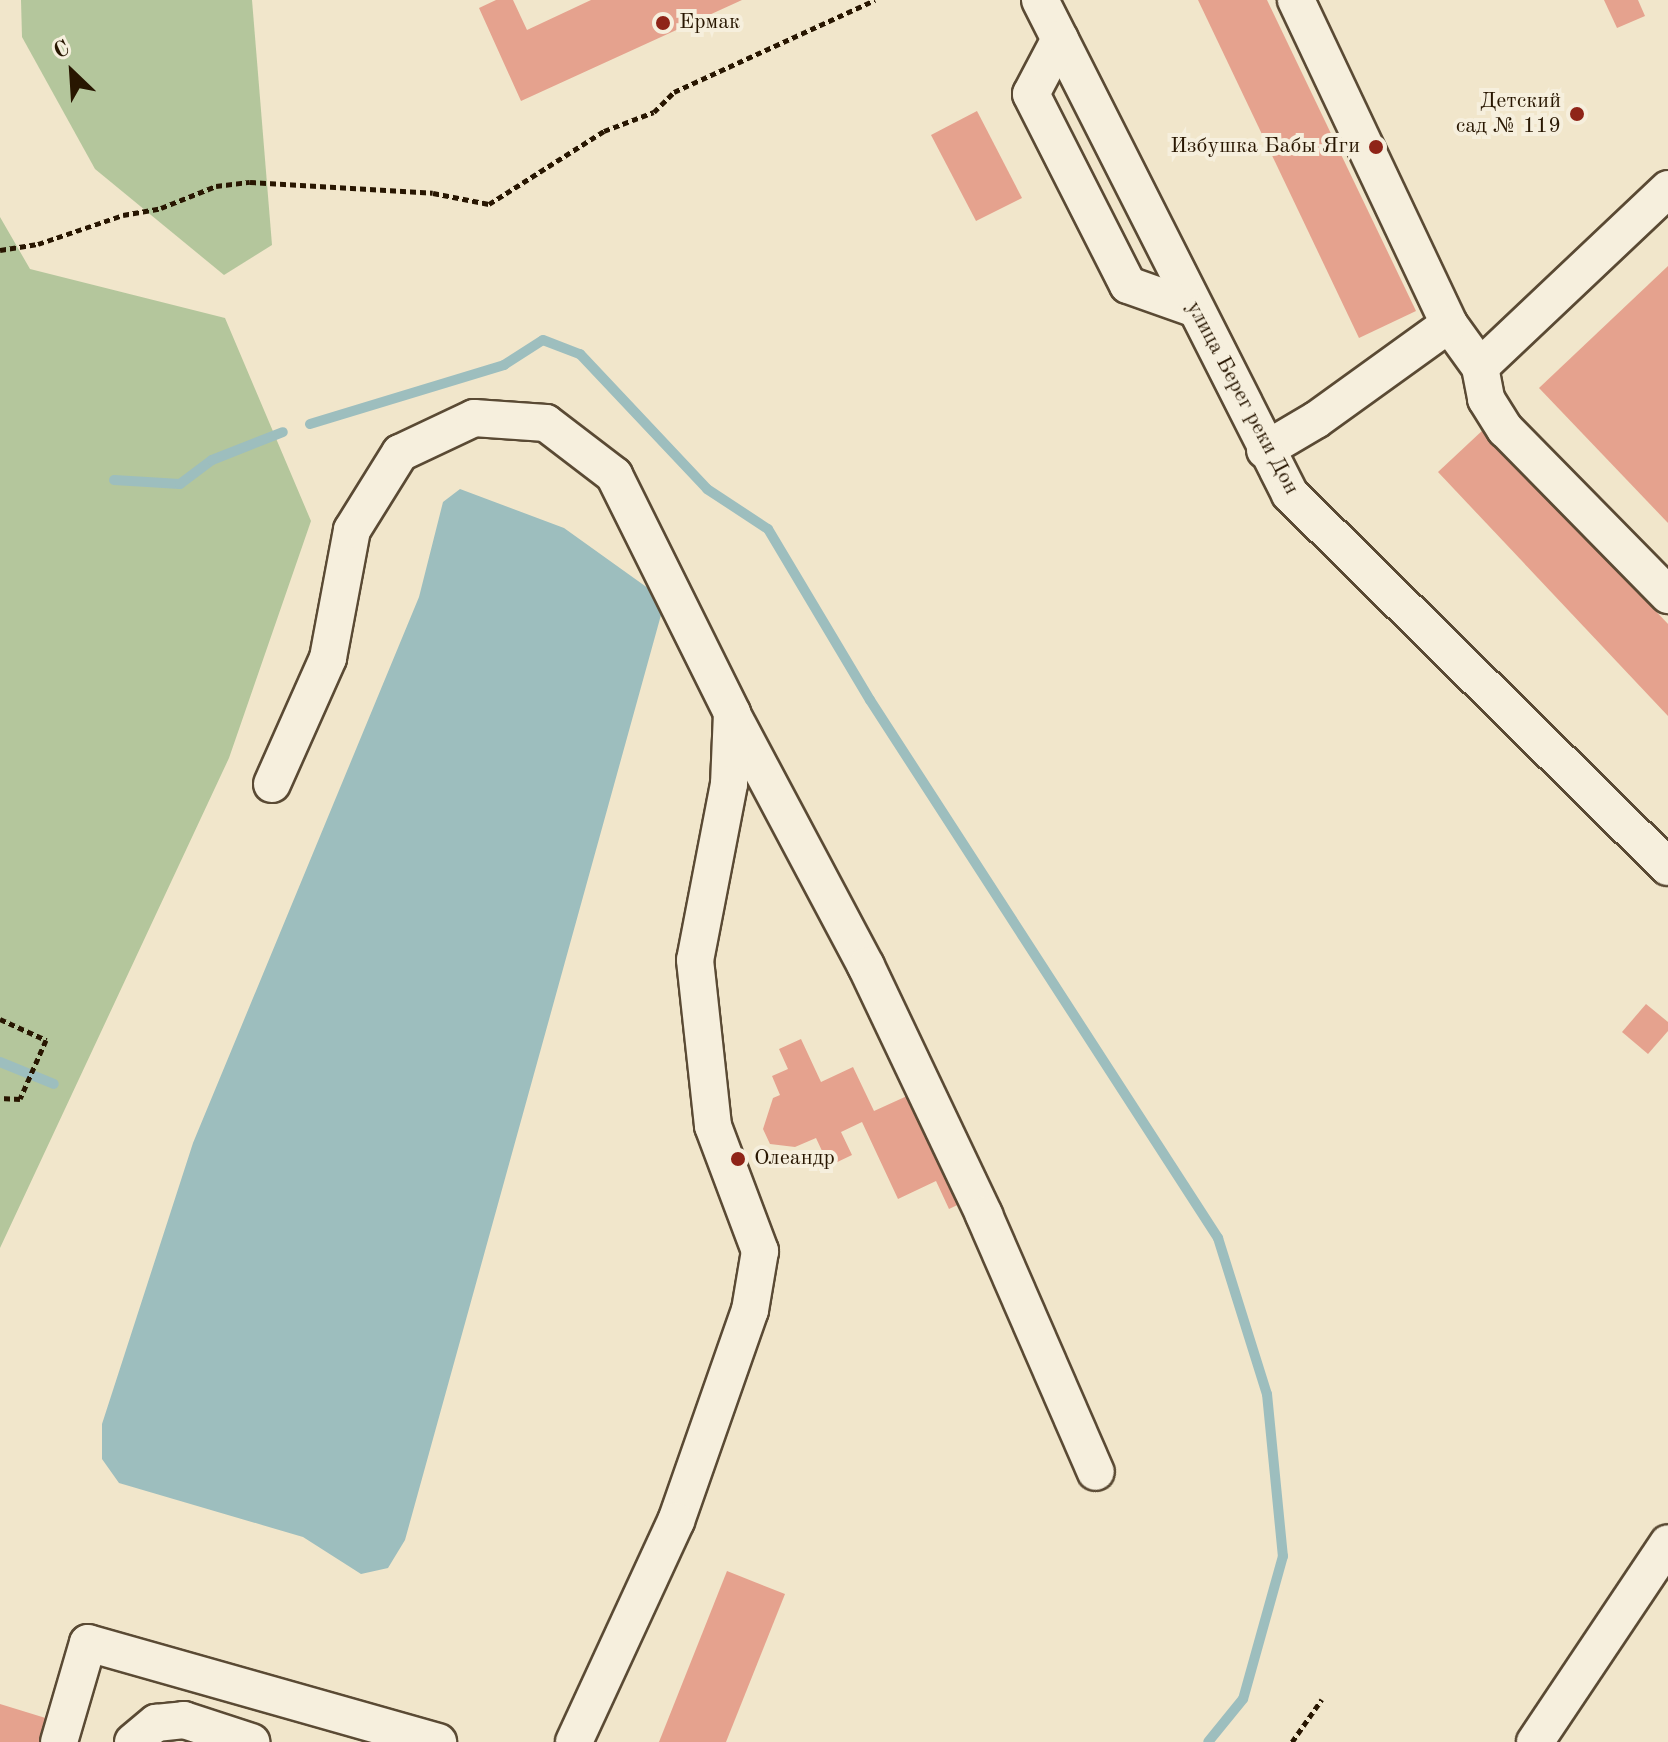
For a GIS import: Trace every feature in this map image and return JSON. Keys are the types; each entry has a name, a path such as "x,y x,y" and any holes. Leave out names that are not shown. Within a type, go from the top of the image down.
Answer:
{"street":[{"name":"улица Берег реки Дон","path":"1040,0 1193,308 1290,494 1668,867"},
{"path":"1296,0 1449,324 1480,367 1486,399 1505,429 1668,595"},
{"path":"1060,39 1031,94 1128,285 1193,308"},
{"path":"1480,367 1668,189"},
{"path":"1265,450 1316,420 1449,324"},
{"path":"272,784 328,658 352,530 400,453 474,418 546,423 614,475 732,713 866,966 984,1215 1096,1472"},
{"path":"574,1742 676,1521 750,1310 760,1251 713,1126 695,960 729,784 732,713"},
{"path":"1535,1742 1664,1562"},
{"path":"59,1742 88,1643 438,1742"},
{"path":"133,1742 156,1723 184,1720 251,1742"}],"path":[{"path":"0,250 38,244 123,215 161,208 216,186 250,182 433,193 489,204 604,131 654,112 674,92 875,0"},
{"path":"0,1019 46,1040 20,1099 0,1098"},
{"path":"1292,1742 1322,1699"}],"green space":[{"path":"21,0 252,0 272,245 224,275 95,169 22,37"},
{"path":"0,217 30,269 225,318 311,521 229,758 0,1248"}],"water":[{"path":"460,489 564,528 652,591 661,615 405,1540 388,1568 361,1574 303,1537 119,1483 102,1459 102,1424 193,1143 419,597 443,502"}],"building":[{"path":"496,0 513,0 527,30 591,0 742,0 521,101 479,8"},
{"path":"1198,0 1267,0 1416,311 1359,338"},
{"path":"1604,0 1638,0 1645,16 1617,28"},
{"path":"977,111 1022,198 976,221 931,135"},
{"path":"1668,266 1668,523 1539,388"},
{"path":"1484,429 1668,624 1668,716 1438,472"},
{"path":"1646,1004 1668,1022 1668,1031 1648,1054 1622,1032"},
{"path":"801,1039 821,1082 853,1067 874,1111 918,1091 968,1200 949,1209 936,1181 898,1199 862,1122 841,1132 852,1155 829,1166 816,1138 795,1147 770,1144 763,1129 773,1098 780,1095 772,1076 788,1069 779,1049"},
{"path":"727,1571 785,1594 726,1742 659,1742"},
{"path":"0,1704 52,1720 46,1742 0,1742"}],"waterway":[{"path":"310,424 504,365 543,340 580,354 707,489 768,529 870,700 1218,1238 1267,1394 1283,1556 1243,1699 1208,1742"},
{"path":"114,480 180,484 212,460 283,432"},
{"path":"0,1062 54,1084"}],"place":[{"name":"Ермак","path":"663,23"},
{"name":"Детский сад № 119","path":"1577,114"},
{"name":"Избушка Бабы Яги","path":"1376,147"},
{"name":"Олеандр","path":"738,1159"}]}
